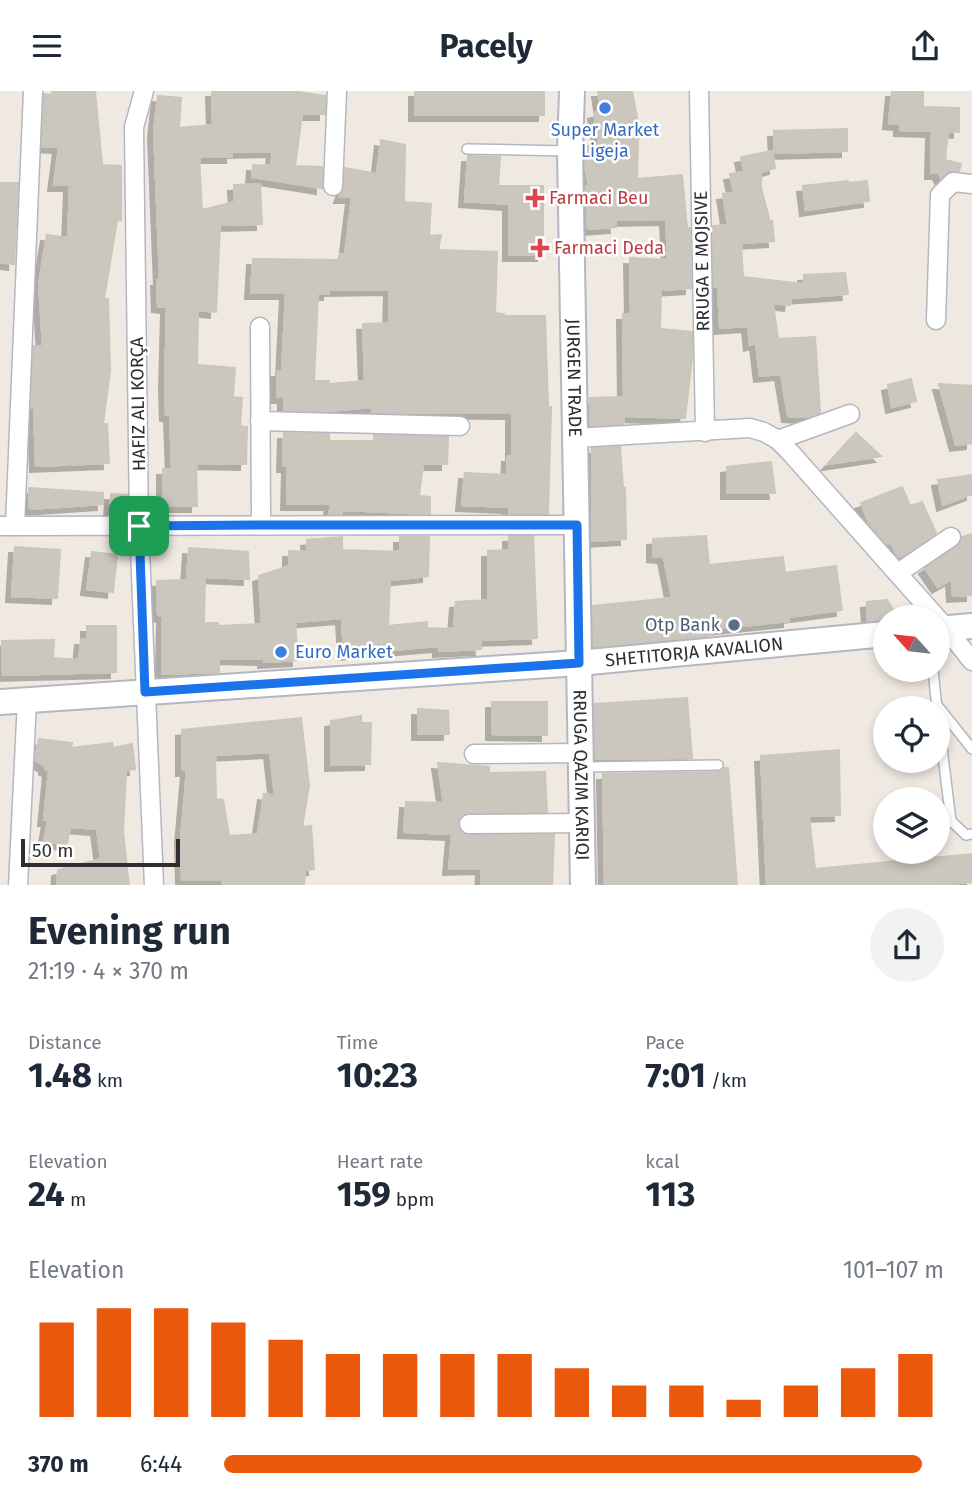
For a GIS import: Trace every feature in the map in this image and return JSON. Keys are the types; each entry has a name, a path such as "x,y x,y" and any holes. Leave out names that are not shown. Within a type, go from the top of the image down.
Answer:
{"street":[{"path":"33,91 19,433 7,526 577,525"},
{"name":"HAFIZ ALI KORÇA","path":"144,91 134,127 139,526 154,885"},
{"path":"333,186 337,91"},
{"name":"JURGEN TRADE","path":"572,91 570,151 579,663"},
{"name":"RRUGA E MOJSIVE","path":"699,91 705,432"},
{"path":"936,320 940,195 953,182 972,184"},
{"path":"260,327 261,525"},
{"path":"778,440 849,414"},
{"path":"260,421 460,426"},
{"path":"575,438 750,428 764,432 778,440 925,605"},
{"path":"0,433 19,433"},
{"path":"898,573 951,537"},
{"path":"950,624 972,626"},
{"name":"SHETITORJA KAVALION","path":"0,702 579,663 873,634"},
{"path":"950,635 972,661"},
{"name":"RRUGA QAZIM KARIQI","path":"579,663 583,885"},
{"path":"18,885 27,700"},
{"path":"474,754 581,760"},
{"path":"469,824 582,823"}],"lane":[{"path":"467,149 570,151"},
{"path":"950,724 972,749"},
{"path":"581,760 718,765"},
{"path":"945,773 951,821 966,835 972,834"}],"building":[{"path":"52,91 95,91 102,165 121,166 121,220 117,220 104,299 108,299 110,370 103,424 107,424 109,463 36,466 34,408 31,408 34,346 43,347 39,284 47,235 68,238 70,185 54,185 59,147 42,146 44,94 52,95"},
{"path":"212,91 292,91 325,96 325,114 302,114 295,166 322,167 322,188 252,177 253,165 271,166 273,151 232,152 232,157 199,157 202,210 235,202 234,185 260,184 262,224 220,225 216,312 198,310 197,365 235,368 233,397 242,398 240,426 247,427 246,464 196,463 197,506 163,506 163,469 172,469 170,415 166,415 165,385 167,307 158,306 157,280 160,280 154,131 158,96 181,98 179,128 213,125"},
{"path":"415,91 544,91 544,115 415,115"},
{"path":"598,91 632,91 641,138 638,138 637,179 682,175 687,228 690,228 691,288 661,290 660,329 692,332 692,358 685,418 624,416 623,424 591,426 590,398 624,397 623,314 631,314 630,258 668,260 666,219 615,220 616,227 588,229 586,186 589,186 585,146 599,145 594,113 601,111"},
{"path":"892,91 923,91 923,107 959,108 959,132 948,131 945,160 961,164 959,171 949,172 941,178 939,173 931,173 932,131 900,130 900,124 889,123"},
{"path":"847,129 847,151 775,153 774,131"},
{"path":"381,140 405,145 404,202 431,204 429,236 441,235 438,250 497,252 495,313 504,314 503,316 545,316 548,407 551,407 548,514 509,514 509,507 462,505 465,473 507,475 508,456 512,456 512,413 372,412 372,407 329,411 284,410 284,397 277,397 277,371 282,371 286,293 251,293 253,259 340,260 340,254 345,254 352,197 340,197 345,168 377,174","holes":["390,289 389,323 363,324 365,381 329,384 329,381 314,381 318,294 329,294 329,290"]},
{"path":"772,151 775,168 761,172 761,188 770,222 772,221 774,241 741,243 743,277 804,284 804,275 845,273 848,294 791,298 790,305 773,303 778,339 815,337 820,413 808,417 788,416 781,374 760,376 756,343 750,345 748,326 720,328 718,287 714,287 713,226 728,225 723,194 734,193 730,174 744,172 741,157"},
{"path":"468,156 500,157 498,186 543,186 543,255 509,255 509,204 465,201"},
{"path":"867,181 869,201 806,210 803,186"},
{"path":"0,183 18,183 14,264 0,262"},
{"path":"911,379 916,401 892,407 888,385"},
{"path":"939,384 972,386 972,443 956,445"},
{"path":"284,433 329,434 329,441 374,441 374,435 448,437 447,464 423,464 419,496 430,497 430,514 342,510 342,514 329,514 331,504 287,504 288,466 283,466"},
{"path":"856,433 881,456 828,464"},
{"path":"620,447 625,488 626,539 592,541 592,448"},
{"path":"771,462 775,493 727,493 727,467"},
{"path":"972,475 972,494 943,505 938,480"},
{"path":"902,487 910,506 922,502 936,533 898,557 891,542 887,544 870,525 861,503"},
{"path":"29,488 103,493 103,504 30,509"},
{"path":"111,494 127,495 127,514 110,514"},
{"path":"972,534 972,595 953,596 952,579 938,587 925,568 957,546 962,537"},
{"path":"509,536 533,536 537,638 480,640 481,649 439,651 439,646 344,654 342,618 295,622 298,660 264,662 264,659 219,658 219,672 162,674 163,616 158,615 157,581 187,580 189,548 248,552 249,579 205,577 204,623 218,623 218,626 262,624 259,576 289,566 289,551 308,552 307,540 342,537 342,550 400,552 400,537 429,537 428,576 390,580 388,626 427,622 427,628 454,629 456,602 488,600 488,551 509,550"},
{"path":"706,536 709,565 783,557 785,573 836,566 842,610 789,617 789,621 713,629 713,635 594,647 593,606 672,598 664,557 653,556 653,539"},
{"path":"15,547 60,550 57,598 12,596"},
{"path":"92,552 117,555 113,592 87,589"},
{"path":"887,600 890,605 873,605 873,620 868,621 867,602"},
{"path":"87,626 116,626 116,672 3,675 2,641 54,640 53,658 79,660 81,639 87,639"},
{"path":"687,698 692,758 596,759 595,704"},
{"path":"492,702 547,702 547,735 492,734"},
{"path":"418,709 448,711 449,734 418,734"},
{"path":"361,716 361,723 371,723 370,764 331,765 331,721"},
{"path":"301,718 309,786 302,827 311,826 314,869 305,870 304,885 222,885 222,879 182,880 181,838 187,770 182,770 182,730","holes":["270,752 275,796 264,794 258,834 229,836 223,800 216,799 215,755"]},
{"path":"39,739 72,743 71,748 112,743 113,748 132,744 135,769 126,770 123,832 129,885 57,885 58,870 101,859 97,829 70,827 67,844 44,842 48,820 44,820 49,770 35,760"},
{"path":"839,750 840,815 809,816 815,869 873,863 950,864 950,856 972,854 972,882 933,885 767,885 761,756"},
{"path":"438,763 489,767 489,773 545,772 547,812 468,813 460,818 458,825 463,833 469,835 554,835 552,885 481,885 482,868 449,869 452,834 404,832 406,802 444,803"},
{"path":"728,768 737,885 605,885 603,774 718,772"}],"place":[{"name":"Super Market Ligeja","path":"605,108"},
{"name":"Farmaci Beu","path":"535,198"},
{"name":"Farmaci Deda","path":"540,248"},
{"name":"Otp Bank","path":"734,625"},
{"name":"Euro Market","path":"281,652"}],"route":[{"path":"577,525 579,663 145,692 139,526 577,525"}]}
